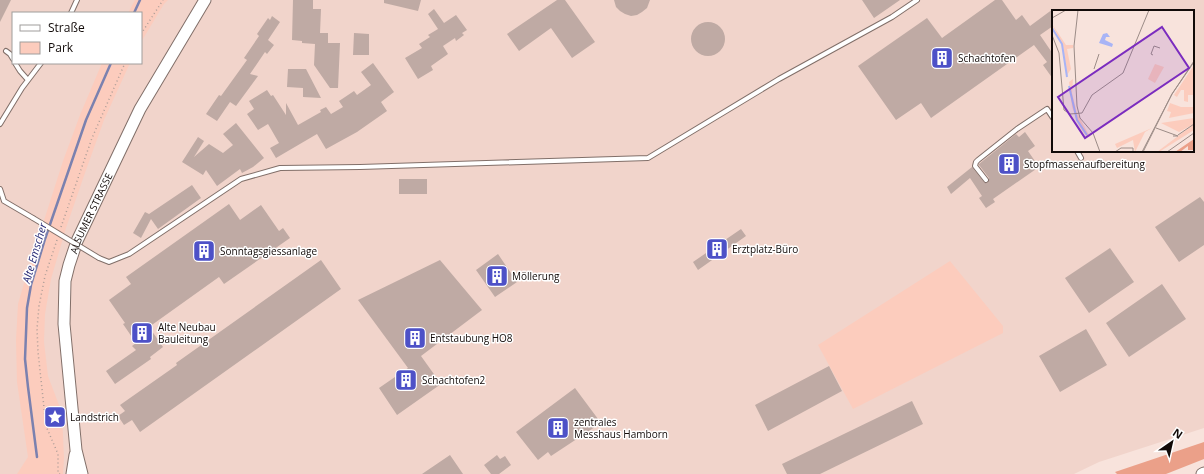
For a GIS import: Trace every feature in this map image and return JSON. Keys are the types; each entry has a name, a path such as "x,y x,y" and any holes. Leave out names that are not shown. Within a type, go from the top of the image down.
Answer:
{"street":[{"name":"ALSUMER STRASSE","path":"82,474 76,450 64,324 66,280 70,259 80,234 140,109 204,0"},
{"name":"ALSUMER STRASSE","path":"72,474 76,450"}],"lane":[{"path":"71,12 77,0"},
{"path":"0,189 4,202 99,258 109,262 129,254 241,179 280,168 368,167 648,158 779,79 892,17 917,0"},
{"path":"6,51 12,57"},
{"path":"16,64 28,80"},
{"path":"0,124 28,80 40,64"},
{"path":"986,180 976,166 978,160 1017,129 1047,109 1052,116"},
{"path":"1078,152 1081,158"}],"path":[{"path":"142,32 163,0"}],"shaded area":[{"path":"0,0 1204,0 1204,428 1099,462 1074,474 0,474"},
{"path":"1204,442 1204,459 1166,474 1117,474 1115,472"}],"green space":[{"path":"135,0 168,0 142,40 142,12 129,12"},
{"path":"102,64 130,64 104,120 66,228 51,279 45,314 44,342 48,376 62,413 64,458 63,474 17,474 28,457 17,382 16,340 18,304 63,161 80,115"},
{"path":"950,261 1003,326 1003,333 853,409 818,345"}],"building":[{"path":"0,0 11,0 0,22"},
{"path":"293,0 313,0 313,9 321,9 320,33 328,33 328,43 340,43 338,88 330,88 314,65 315,44 302,43 302,41 292,40"},
{"path":"384,0 421,0 418,11 384,3"},
{"path":"557,0 565,0 595,42 572,58 551,28 519,51 507,34"},
{"path":"614,0 650,0 647,8 637,15 631,16 620,11 616,7"},
{"path":"862,0 900,0 874,18"},
{"name":"Schachtofen","path":"995,0 1002,0 1016,20 1022,15 1030,26 1053,9 1052,27 1040,35 1052,53 1052,78 1043,65 1047,62 1034,45 931,118 921,103 896,120 858,66 927,18 942,38"},
{"path":"434,9 444,23 456,15 467,30 462,33 464,35 456,41 455,38 443,46 448,54 431,66 433,70 418,79 405,58 422,48 419,44 430,37 428,35 438,29 428,14"},
{"path":"272,16 280,22 268,40 274,45 267,54 265,52 250,74 258,76 236,106 230,102 217,121 206,114 247,60 244,58 259,36 257,34 268,18 270,20"},
{"path":"705,22 711,22 715,23 722,29 725,39 724,46 718,53 711,56 705,56 701,55 694,49 691,42 691,36 692,32 698,25"},
{"path":"354,33 369,34 369,55 353,55"},
{"path":"373,63 394,92 381,102 387,111 357,132 326,149 317,134 276,158 270,148 279,143 268,124 258,130 247,114 254,109 249,101 267,90 271,96 273,95 286,115 286,103 298,125 321,112 320,110 326,107 331,114 343,107 339,101 354,91 357,95 371,85 361,72"},
{"path":"288,69 306,69 321,98 303,97 303,88 287,87"},
{"path":"236,123 264,158 253,167 242,173 240,169 217,186 206,170 203,175 182,162 198,137 204,141 194,157 209,144 223,153 233,145 223,134"},
{"name":"Stopfmassenaufbereitung","path":"1025,132 1035,146 1028,151 1039,167 993,199 995,202 986,208 979,198 982,196 970,178 951,194 947,187 972,167 984,182 988,182 989,178 979,164 1016,134 1019,137"},
{"path":"399,179 427,179 427,194 399,194"},
{"path":"192,185 201,198 158,229 151,219 141,238 133,233 145,212 149,214"},
{"path":"1200,197 1204,202 1204,245 1179,262 1155,227"},
{"name":"Sonntagsgiessanlage","path":"229,204 240,220 261,205 279,231 283,228 290,238 224,284 219,277 149,327 163,347 150,357 151,359 115,384 106,371 136,350 132,346 136,343 123,324 125,323 109,300 131,284 126,277"},
{"name":"Erztplatz-Büro","path":"741,229 746,236 698,270 693,262"},
{"path":"1110,248 1134,282 1089,313 1065,278"},
{"name":"Möllerung","path":"498,254 517,282 495,297 476,270"},
{"path":"321,260 341,289 140,432 132,420 124,425 118,416 125,411 120,405 177,365 176,363"},
{"name":"Entstaubung HO8","path":"440,260 482,310 421,356 441,384 397,415 379,388 408,368 358,300"},
{"path":"1162,284 1186,319 1129,357 1106,323"},
{"path":"1086,329 1107,365 1060,392 1039,356"},
{"path":"829,366 842,391 768,431 755,405"},
{"name":"zentrales Messhaus Hamborn","path":"575,388 601,423 551,456 548,452 538,460 516,432"},
{"path":"912,401 923,424 820,474 787,474 782,464"},
{"path":"450,455 463,474 422,474"},
{"path":"497,455 500,459 505,456 511,465 499,474 491,474 484,465"}],"waterway":[{"name":"Alte Emscher","path":"134,12 140,0"},
{"name":"Alte Emscher","path":"37,457 25,359 27,308 31,285 45,239 86,120 111,64"}],"place":[{"name":"Schachtofen","path":"942,58"},
{"name":"Stopfmassenaufbereitung","path":"1009,164"},
{"name":"Erztplatz-Büro","path":"717,249"},
{"name":"Sonntagsgiessanlage","path":"204,251"},
{"name":"Möllerung","path":"497,276"},
{"name":"Alte Neubau Bauleitung","path":"142,333"},
{"name":"Entstaubung HO8","path":"415,338"},
{"name":"Schachtofen2","path":"406,380"},
{"name":"Landstrich","path":"55,417"},
{"name":"zentrales Messhaus Hamborn","path":"558,428"}]}
